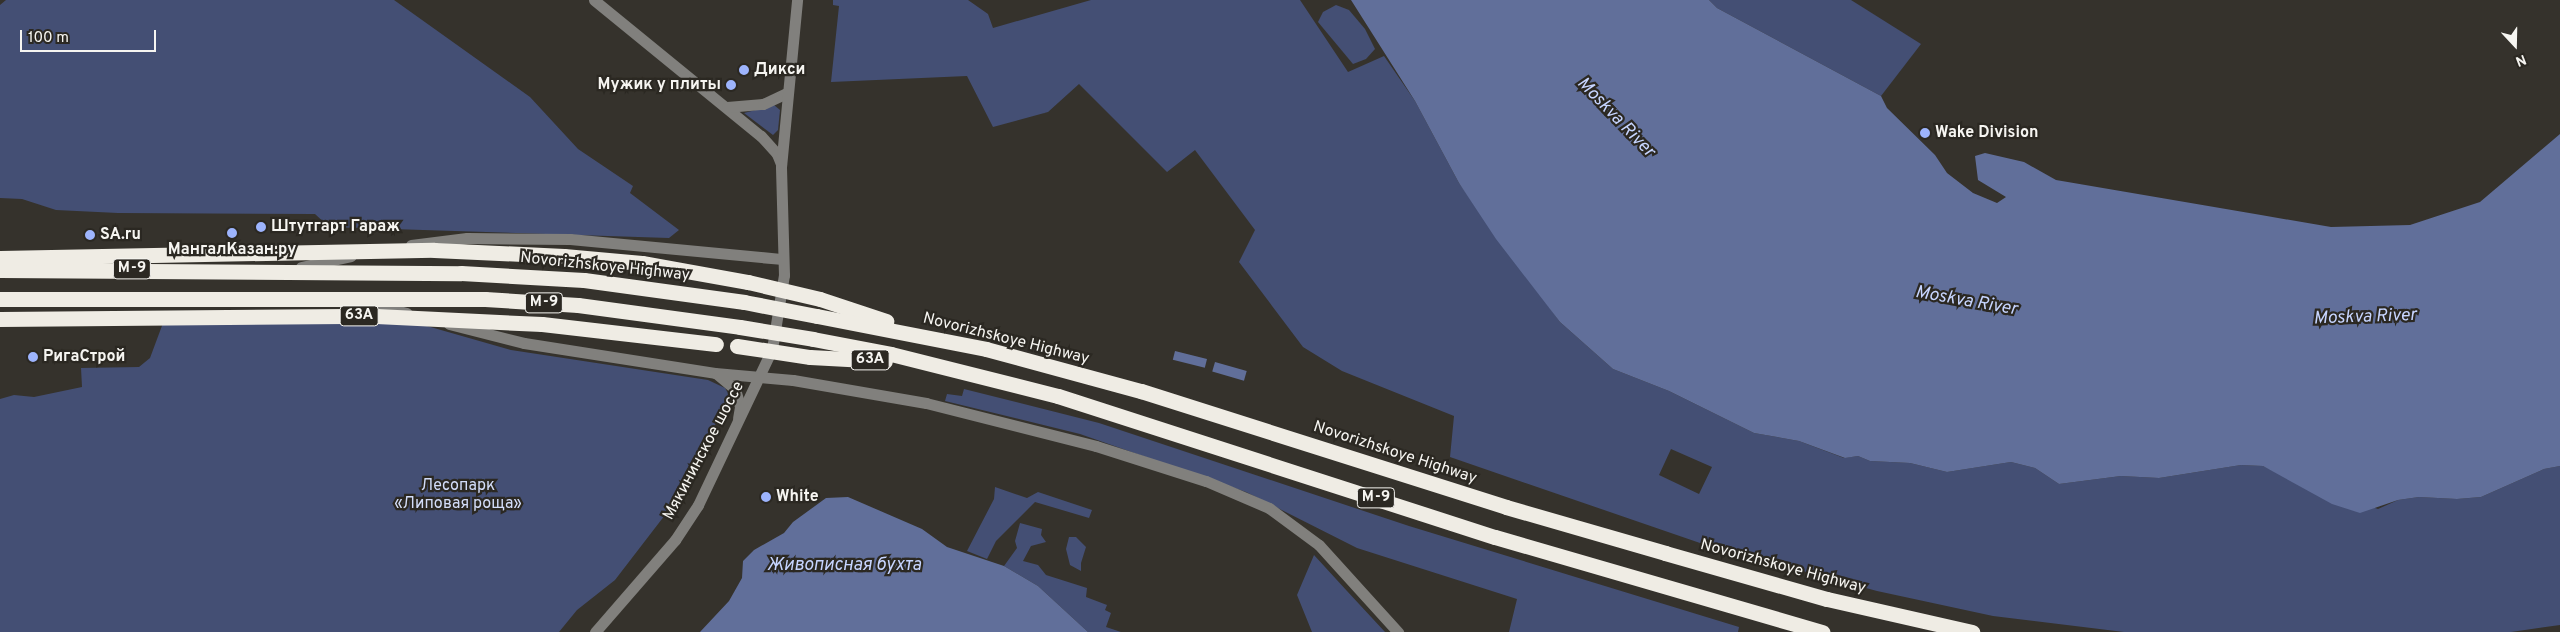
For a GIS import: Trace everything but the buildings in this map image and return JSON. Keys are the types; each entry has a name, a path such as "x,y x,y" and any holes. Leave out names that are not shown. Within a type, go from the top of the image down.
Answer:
{"highway":[{"path":"0,258 434,250 555,255 642,263 748,282 820,299 935,338"},
{"name":"Novorizhskoye Highway","path":"0,270 292,269 461,272 584,280 744,302 935,338 1141,391 1506,506 1674,556 1827,599 1972,632"},
{"name":"М-9","path":"0,299 346,297 578,305 813,339 931,364 1101,409 1495,537 1822,632"},
{"name":"63A","path":"0,319 376,316 542,324 737,346 810,357 931,364"}],"street":[{"path":"594,0 761,136 778,154 781,166"},
{"name":"Мякининское шоссе","path":"595,632 675,540 698,505 762,376 772,349 781,313 783,259 781,166 797,0"},
{"path":"727,107 763,104 787,92"},
{"path":"761,136 772,139 783,135"},
{"path":"292,269 370,252 467,238 570,239 783,259"},
{"path":"346,297 524,343 715,373 762,376 926,403 1096,446 1238,493 1269,508 1320,545 1398,632"},
{"path":"715,373 735,389 740,407 737,428"}],"green space":[{"path":"6,0 394,0 530,97 578,149 633,186 630,193 679,230 669,238 329,227 315,214 118,213 56,210 22,199 0,198 0,5"},
{"path":"833,0 968,0 988,14 993,28 1091,0 1300,0 1348,72 1384,56 1415,101 1459,183 1560,322 1613,369 1669,391 1754,433 1799,441 1844,458 1858,456 1870,461 1910,463 1947,472 2011,462 2035,468 2059,484 2121,476 2159,478 2241,465 2263,466 2297,482 2378,509 2398,500 2419,497 2457,499 2481,497 2544,469 2560,466 2560,625 2511,632 2124,632 1993,616 1877,591 1700,543 1450,457 1454,416 1342,371 1303,347 1239,262 1255,230 1195,150 1167,172 1079,84 1048,112 993,127 967,76 831,82 839,6 833,5","holes":["1671,449 1712,467 1699,494 1659,475"]},
{"path":"1709,0 1851,0 1921,44 1881,96 1717,8"},
{"path":"1336,5 1349,10 1365,29 1375,49 1366,59 1353,64 1318,22 1323,12"},
{"path":"774,105 780,110 778,130 773,135 744,113"},
{"name":"Лесопарк «Липовая роща»","path":"163,323 420,324 511,350 708,380 725,388 732,400 726,411 718,418 701,458 675,502 615,580 577,610 559,632 0,632 0,399 14,395 34,397 82,387 81,368 139,367 150,358"},
{"path":"964,389 1099,423 1409,526 1739,627 1738,632 1509,632 1517,599 1357,548 1246,492 1080,434 945,401 947,394 962,396"},
{"path":"995,487 1027,498 1038,492 1092,510 1089,518 1035,502 996,541 987,559 967,551 994,499"},
{"path":"1020,523 1042,529 1041,535 1046,542 1031,546 1023,561 1038,565 1046,575 1087,588 1086,597 1107,605 1105,610 1111,613 1106,627 1121,632 1088,632 1038,586 1004,566 1017,548 1015,541"},
{"path":"1069,537 1076,537 1086,547 1081,563 1081,571 1070,565 1066,549"},
{"path":"1314,555 1385,632 1312,632 1297,595"}],"water":[{"name":"Moskva River","path":"1351,0 1709,0 1717,8 1881,96 1887,108 1935,155 1947,173 1973,193 1997,203 2006,197 1978,180 1975,156 1985,153 2024,162 2056,180 2331,227 2410,225 2480,202 2560,134 2560,466 2544,469 2481,497 2457,499 2419,497 2398,500 2360,513 2332,504 2263,466 2241,465 2159,478 2121,476 2059,484 2035,468 2011,462 1947,472 1910,463 1870,461 1858,456 1845,458 1799,441 1754,433 1669,391 1613,369 1560,322 1496,239 1459,183 1415,101"},
{"path":"1175,351 1207,359 1205,368 1173,360"},
{"path":"1215,362 1247,371 1244,381 1212,372"},
{"name":"Живописная бухта","path":"848,497 922,529 947,547 1004,566 1038,586 1088,632 700,632 729,601 742,578 743,561 754,550 784,533 793,522 826,498"}],"place":[{"name":"Дикси","path":"744,70"},
{"name":"Мужик у плиты","path":"731,85"},
{"name":"Wake Division","path":"1925,133"},
{"name":"Штутгарт Гараж","path":"261,227"},
{"name":"МангалКазан.ру","path":"232,233"},
{"name":"SA.ru","path":"90,235"},
{"name":"РигаСтрой","path":"33,357"},
{"name":"White","path":"766,497"}]}
